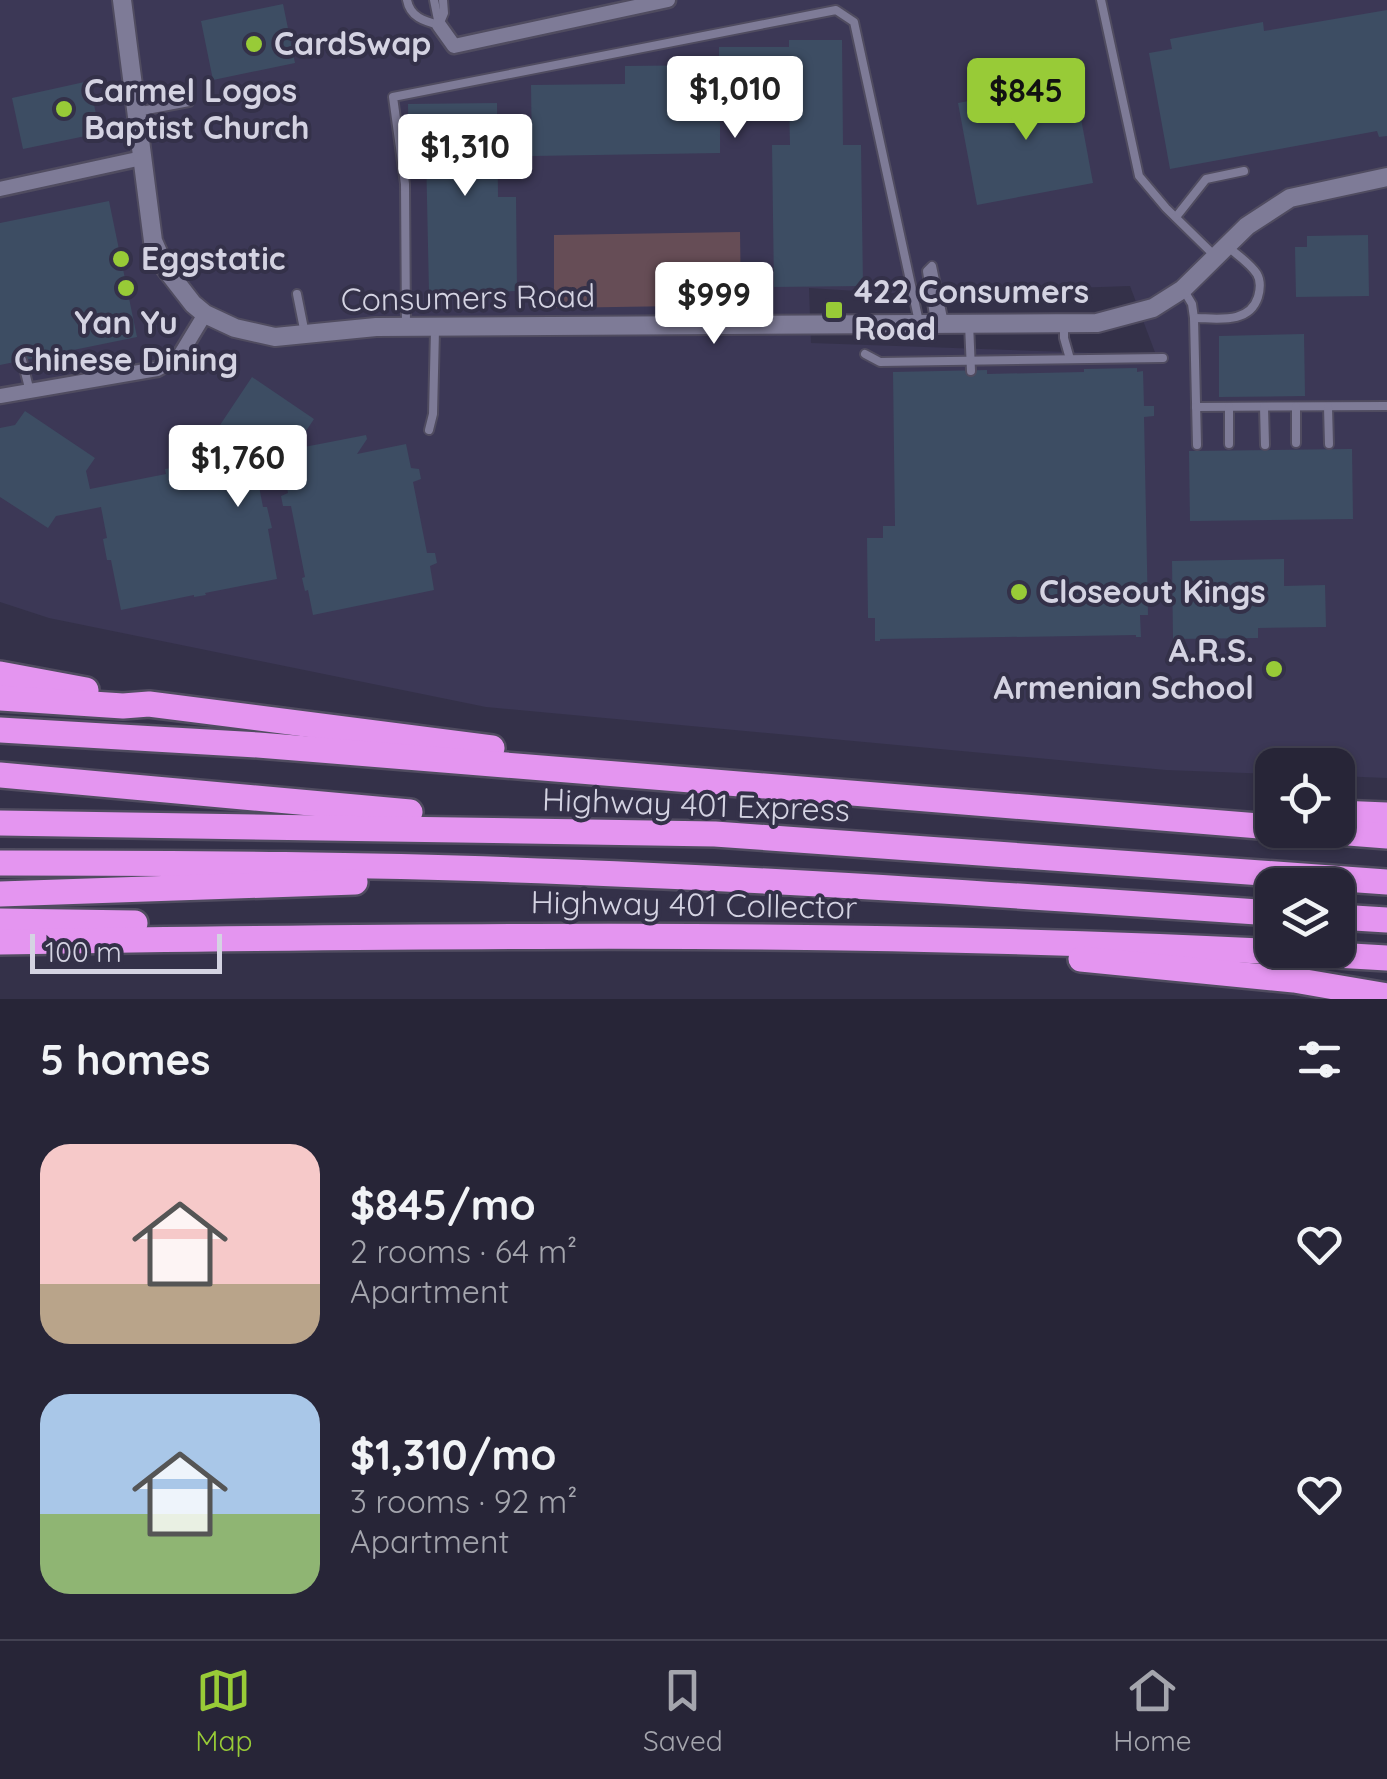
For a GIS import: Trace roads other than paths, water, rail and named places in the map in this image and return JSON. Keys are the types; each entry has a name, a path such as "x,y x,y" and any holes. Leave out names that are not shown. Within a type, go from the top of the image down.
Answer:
{"highway":[{"path":"0,674 128,696 148,704"},
{"path":"0,698 123,706 148,704 840,792"},
{"path":"0,730 258,745 1255,826"},
{"path":"0,775 332,806 714,834"},
{"path":"1053,810 1255,810"},
{"path":"1355,814 1387,816"},
{"name":"Highway 401 Express","path":"0,823 714,834 1387,882"},
{"path":"1355,834 1387,836"},
{"path":"0,863 569,872 1255,911"},
{"path":"0,894 569,872"},
{"path":"1355,918 1387,920"},
{"path":"0,921 448,935"},
{"name":"Highway 401 Collector","path":"0,942 448,935 1168,945 1387,958"},
{"path":"922,941 1294,980 1387,996"}],"street":[{"name":"Consumers Road","path":"122,0 153,241 180,289 204,314 234,328 275,337 376,327 1097,322 1153,308 1183,289 1246,226 1290,198 1387,177"},
{"path":"439,25 454,46 668,0"},
{"path":"0,189 142,158"},
{"path":"0,396 156,369 179,357 204,314"}],"lane":[{"path":"407,0 420,20 439,25"},
{"path":"434,0 439,25"},
{"path":"439,25 444,13 443,0"},
{"path":"1101,0 1139,176 1176,217 1256,272 1260,281 1257,301 1242,316 1194,318"},
{"path":"406,327 405,184 394,97 836,10 854,22 933,323"},
{"path":"136,112 190,102"},
{"path":"1176,217 1206,178 1244,171"},
{"path":"932,266 933,323 927,270 932,266"},
{"path":"1183,289 1192,304 1194,318 1198,445"},
{"path":"297,294 304,334"},
{"path":"969,323 971,366"},
{"path":"1064,323 1070,359"},
{"path":"429,430 433,414 435,326"},
{"path":"864,354 880,362 971,366 1163,358"},
{"path":"22,360 30,392"},
{"path":"1196,407 1387,406"},
{"path":"1229,407 1229,444"},
{"path":"1264,407 1265,444"},
{"path":"1296,407 1296,444"},
{"path":"1328,407 1328,444"}],"place":[{"name":"CardSwap","path":"254,44"},
{"name":"Carmel Logos Baptist Church","path":"64,109"},
{"name":"Eggstatic","path":"121,259"},
{"name":"Yan Yu Chinese Dining","path":"126,288"},
{"name":"422 Consumers Road","path":"834,310"},
{"name":"Closeout Kings","path":"1019,592"},
{"name":"A.R.S. Armenian School","path":"1274,669"}]}
